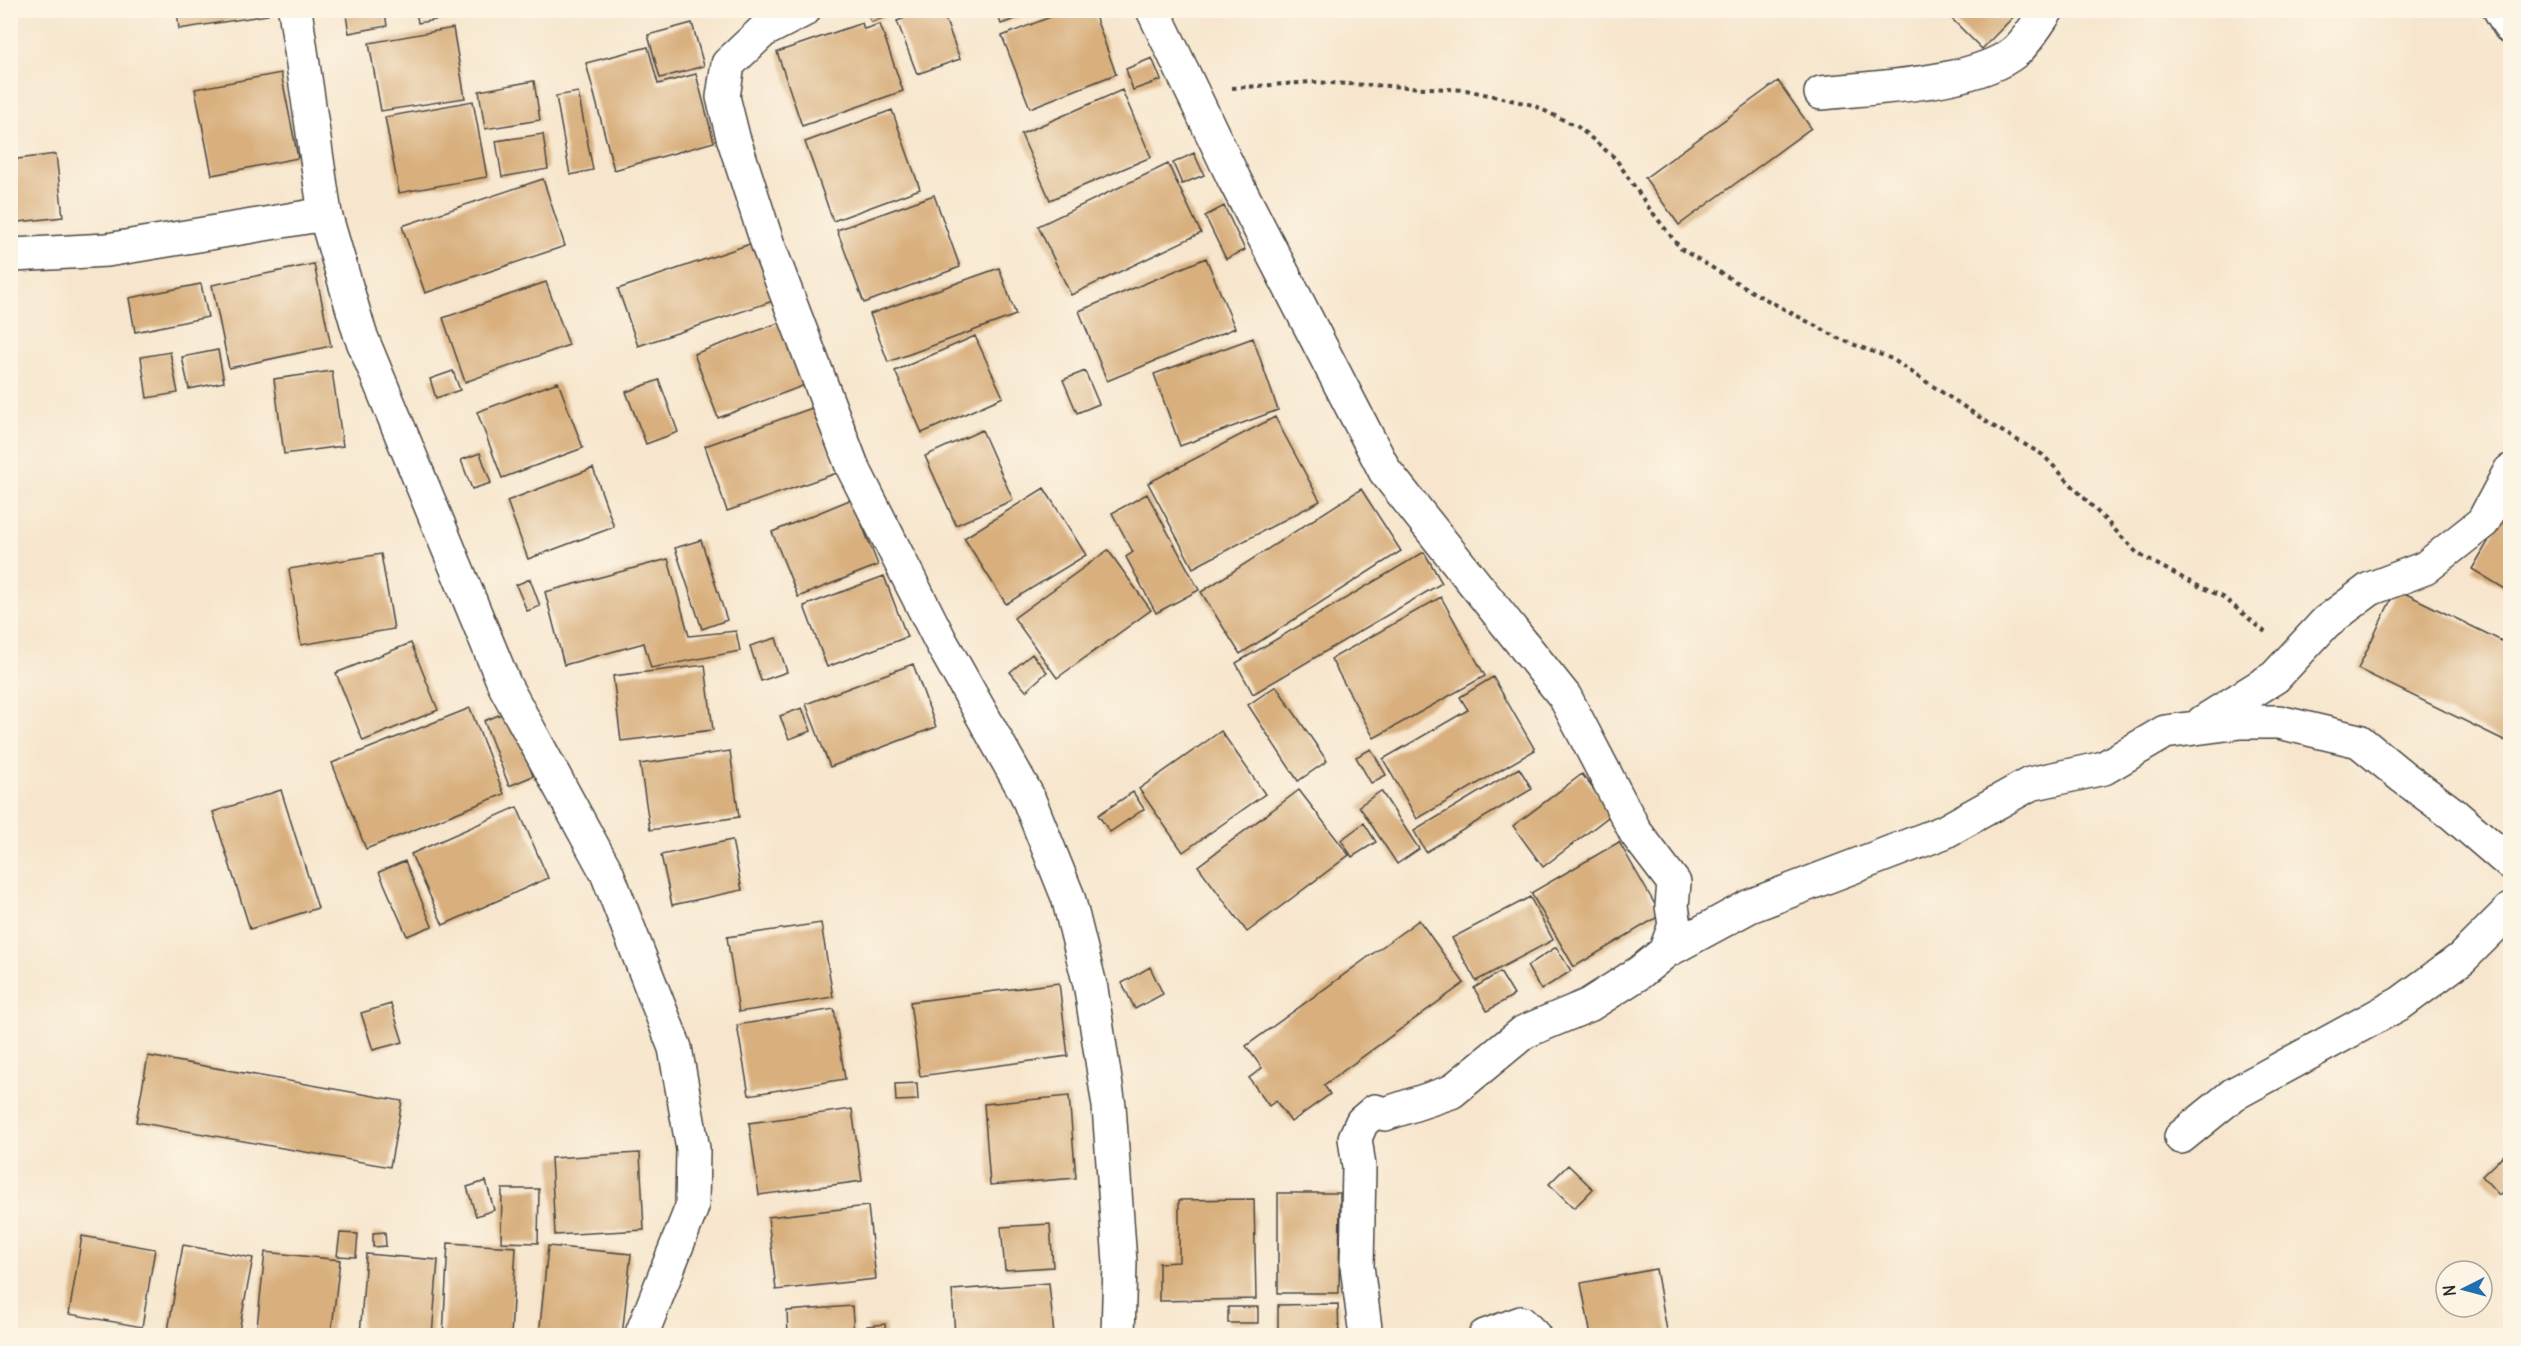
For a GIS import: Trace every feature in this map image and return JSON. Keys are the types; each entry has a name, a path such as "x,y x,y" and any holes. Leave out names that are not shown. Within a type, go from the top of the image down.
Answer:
{"street":[{"path":"295,10 325,214 360,334 505,686 607,873 675,1048 693,1149 692,1207 641,1335"},
{"path":"804,10 763,31 728,64 723,97 768,245 852,466 940,640 1027,795 1068,897 1091,989 1109,1106 1120,1263 1118,1335"},
{"path":"1153,10 1192,93 1385,471 1565,697 1636,833 1674,883 1671,906 1675,925 1665,952"},
{"path":"1821,93 1912,84 1982,71 2017,50 2047,10"},
{"path":"2499,10 2511,27"},
{"path":"13,255 107,250 325,214"},
{"path":"2192,729 2275,677 2326,622 2370,589 2425,568 2483,522 2511,471"},
{"path":"1366,1335 1357,1266 1359,1167 1355,1138 1362,1122 1375,1111 1385,1114 1451,1092 1524,1032 1589,1005 1639,973 1665,952 1750,906 1944,832 2030,784 2104,768 2165,732 2241,722 2279,722 2359,741 2511,862"},
{"path":"2181,1137 2234,1094 2401,1003 2462,958 2511,910"},
{"path":"1485,1335 1521,1323 1534,1335"}],"path":[{"path":"1192,93 1252,85 1311,82 1466,90 1533,105 1578,127 1615,158 1680,249 1756,294 1842,340 1892,359 1993,426 2043,455 2138,554 2223,597 2251,623 2297,653"}],"building":[{"path":"177,10 267,10 268,15 179,29"},
{"path":"360,10 391,10 385,13 387,26 349,33 346,15 361,13"},
{"path":"416,10 482,10 482,12 418,23"},
{"path":"866,10 904,10 904,11 871,22"},
{"path":"925,10 942,10 960,59 917,74 897,21"},
{"path":"996,10 1037,10 1037,11 1001,24"},
{"path":"1068,10 1093,10 1116,74 1030,108 1002,36"},
{"path":"1943,10 2020,10 1982,49"},
{"path":"692,23 704,66 660,78 648,35"},
{"path":"862,23 864,29 880,24 903,91 802,126 777,52"},
{"path":"453,28 465,98 381,111 369,43"},
{"path":"648,47 658,84 696,74 714,142 614,170 586,63"},
{"path":"1152,58 1161,80 1133,90 1126,69"},
{"path":"281,73 298,158 212,175 195,89"},
{"path":"534,81 540,120 485,129 479,91"},
{"path":"1778,81 1811,128 1679,225 1645,178"},
{"path":"1122,90 1151,157 1050,200 1021,134"},
{"path":"578,92 593,170 570,175 556,96"},
{"path":"473,101 487,177 399,193 385,117"},
{"path":"892,110 920,189 833,221 805,142"},
{"path":"543,134 548,169 502,177 496,141"},
{"path":"1194,153 1204,175 1182,184 1173,163"},
{"path":"56,154 63,217 10,223 10,160"},
{"path":"1168,164 1201,233 1071,295 1038,226"},
{"path":"543,179 565,246 425,293 402,226"},
{"path":"934,195 960,267 864,303 837,230"},
{"path":"1224,206 1245,250 1226,259 1205,216"},
{"path":"756,242 776,300 638,346 618,289"},
{"path":"1206,258 1235,328 1107,381 1079,311"},
{"path":"314,264 331,346 229,368 212,285"},
{"path":"999,268 1016,315 888,362 870,314"},
{"path":"546,282 569,345 465,382 443,318"},
{"path":"201,284 208,317 135,332 129,298"},
{"path":"781,322 805,385 718,418 694,354"},
{"path":"975,336 1003,397 922,433 895,371"},
{"path":"1253,338 1278,410 1180,446 1154,374"},
{"path":"218,350 224,382 189,389 182,357"},
{"path":"170,352 178,393 147,398 141,357"},
{"path":"332,371 343,446 284,454 274,379"},
{"path":"453,371 460,390 436,398 430,379"},
{"path":"1085,371 1099,404 1077,413 1063,380"},
{"path":"659,380 678,432 646,444 626,392"},
{"path":"558,382 583,448 502,478 477,412"},
{"path":"815,407 837,473 727,511 705,446"},
{"path":"1275,417 1320,501 1193,568 1148,483"},
{"path":"982,430 1013,500 956,525 925,456"},
{"path":"480,453 491,483 472,489 461,460"},
{"path":"593,468 614,527 528,559 507,501"},
{"path":"1044,488 1086,555 1006,604 964,538"},
{"path":"1361,489 1401,551 1240,654 1201,592"},
{"path":"1147,494 1199,590 1156,613 1126,557 1133,552 1112,513"},
{"path":"852,499 878,565 798,597 772,532"},
{"path":"2510,504 2510,592 2472,569"},
{"path":"701,540 727,620 702,629 675,548"},
{"path":"1108,550 1151,610 1057,678 1014,618"},
{"path":"1424,552 1442,583 1253,694 1236,663"},
{"path":"381,554 394,629 301,645 289,569"},
{"path":"668,559 689,636 736,631 740,651 651,668 644,643 564,665 545,592"},
{"path":"884,576 907,637 827,667 804,606"},
{"path":"530,579 540,606 527,611 516,585"},
{"path":"2396,589 2510,645 2510,743 2358,669"},
{"path":"1441,597 1485,676 1374,738 1331,659"},
{"path":"776,638 787,672 761,681 750,646"},
{"path":"411,643 438,710 363,741 336,673"},
{"path":"1032,654 1047,672 1026,691 1010,672"},
{"path":"913,664 936,727 830,767 806,704"},
{"path":"705,665 713,730 621,741 613,676"},
{"path":"1493,677 1535,750 1417,819 1383,759 1468,710 1460,697"},
{"path":"1276,686 1327,761 1298,781 1248,705"},
{"path":"470,708 504,794 366,849 332,763"},
{"path":"802,708 811,731 789,739 780,716"},
{"path":"509,711 533,776 509,786 484,721"},
{"path":"1221,731 1265,794 1183,852 1139,789"},
{"path":"1371,749 1386,775 1371,783 1356,757"},
{"path":"730,751 739,817 650,830 640,764"},
{"path":"1519,768 1532,789 1426,852 1414,831"},
{"path":"1582,774 1612,814 1543,867 1513,826"},
{"path":"281,790 318,908 250,929 213,812"},
{"path":"1299,790 1349,855 1247,932 1198,866"},
{"path":"1381,791 1419,849 1397,864 1359,806"},
{"path":"1133,792 1144,809 1110,832 1098,815"},
{"path":"517,807 548,878 443,925 411,854"},
{"path":"1364,823 1376,842 1352,857 1341,840"},
{"path":"732,840 742,890 672,905 661,855"},
{"path":"1619,842 1661,915 1574,967 1531,893"},
{"path":"405,861 432,926 407,936 379,872"},
{"path":"1530,897 1553,940 1476,981 1452,938"},
{"path":"1419,920 1464,983 1324,1085 1330,1094 1291,1122 1276,1101 1269,1106 1249,1078 1262,1068 1246,1046"},
{"path":"821,923 833,997 739,1012 727,937"},
{"path":"1556,947 1571,971 1541,990 1527,966"},
{"path":"1150,967 1163,994 1135,1009 1122,983"},
{"path":"1500,972 1514,995 1487,1011 1474,988"},
{"path":"1059,983 1068,1056 920,1076 910,1002"},
{"path":"391,1004 403,1042 373,1050 361,1013"},
{"path":"834,1009 845,1079 749,1095 737,1025"},
{"path":"148,1056 402,1101 390,1167 136,1122"},
{"path":"917,1083 918,1100 896,1101 895,1084"},
{"path":"1069,1096 1076,1178 990,1185 984,1104"},
{"path":"852,1109 862,1181 759,1195 749,1123"},
{"path":"640,1153 644,1230 555,1235 551,1158"},
{"path":"2506,1153 2510,1158 2510,1184 2499,1195 2482,1176"},
{"path":"1568,1165 1593,1189 1574,1208 1549,1184"},
{"path":"486,1181 494,1210 476,1216 467,1187"},
{"path":"502,1189 539,1189 538,1243 501,1242"},
{"path":"1278,1193 1340,1193 1339,1293 1278,1293"},
{"path":"1254,1199 1256,1299 1159,1301 1159,1263 1179,1262 1179,1200"},
{"path":"868,1206 876,1279 776,1290 768,1217"},
{"path":"1050,1224 1053,1267 1005,1270 1001,1227"},
{"path":"385,1232 386,1246 373,1247 373,1233"},
{"path":"340,1233 358,1234 356,1257 337,1256"},
{"path":"82,1236 155,1249 142,1327 69,1314"},
{"path":"448,1243 516,1247 511,1336 443,1336"},
{"path":"183,1245 253,1258 238,1336 167,1336"},
{"path":"548,1246 631,1254 622,1336 539,1336"},
{"path":"265,1252 340,1260 331,1336 256,1336"},
{"path":"366,1254 438,1260 432,1336 360,1336"},
{"path":"1656,1269 1668,1336 1591,1336 1581,1283"},
{"path":"1049,1283 1054,1336 955,1336 952,1290"},
{"path":"1338,1304 1339,1336 1278,1336 1278,1305"},
{"path":"852,1306 854,1336 788,1336 787,1311"},
{"path":"1228,1307 1258,1307 1258,1323 1228,1323"},
{"path":"885,1324 886,1336 868,1336 867,1326"}]}
